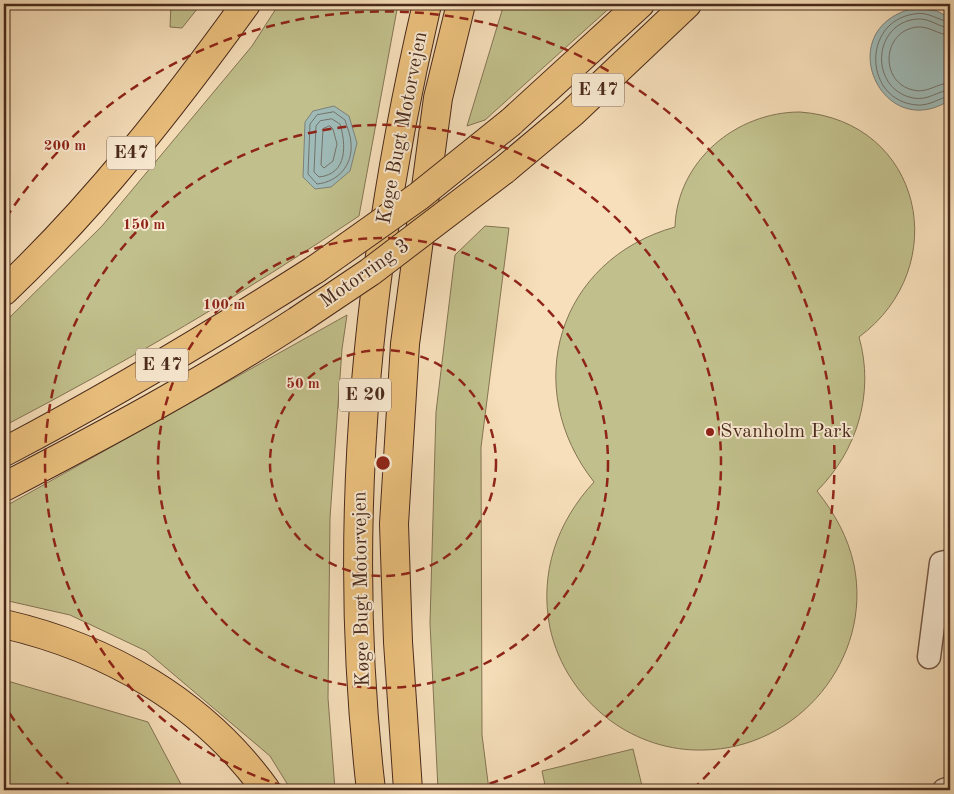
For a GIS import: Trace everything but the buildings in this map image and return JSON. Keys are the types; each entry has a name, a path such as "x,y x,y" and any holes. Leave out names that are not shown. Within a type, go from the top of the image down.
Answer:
{"highway":[{"name":"E47","path":"4,291 70,222 138,145 246,4"},
{"name":"Køge Bugt Motorvejen","path":"371,790 361,645 359,568 361,448 376,271 393,166 427,4"},
{"name":"Køge Bugt Motorvejen","path":"408,790 398,642 394,524 405,344 438,98 461,4"},
{"path":"432,144 454,99 480,4"},
{"name":"E 47","path":"4,452 87,409 215,333 316,269 419,196 511,122 640,4"},
{"name":"Motorring 3","path":"4,487 222,369 298,321 370,272 504,170 592,95 686,4"},
{"path":"4,624 42,633 101,655 145,678 180,702 218,734 256,775 266,790"}],"street":[{"path":"929,657 941,563 950,561"},
{"path":"944,790 950,788"}],"shaded area":[{"path":"171,4 201,4 182,28 170,27"},
{"path":"279,4 398,4 359,216 316,245 184,326 4,426 4,323 102,226 252,46"},
{"path":"504,4 614,4 485,120 467,126"},
{"name":"Svanholm Park","path":"800,112 842,121 874,141 898,169 911,202 915,237 907,274 889,308 859,337 865,379 859,420 843,458 817,491 830,508 840,526 854,565 857,600 852,633 840,665 821,692 798,716 769,734 738,746 703,750 678,749 654,743 632,734 600,712 572,680 559,655 550,628 547,588 549,568 554,549 570,514 594,482 571,445 559,407 556,369 562,332 578,297 602,268 635,244 675,227 678,203 686,181 714,145 733,131 754,121 776,114"},
{"path":"485,226 509,228 481,447 482,735 489,790 438,790 430,623 436,412 455,255"},
{"path":"347,315 342,349 330,518 328,698 335,790 291,790 270,756 146,651 70,615 4,600 4,507"},
{"path":"4,680 148,722 184,790 4,790"},
{"path":"633,749 643,790 546,790 542,771"}],"water":[{"path":"915,8 937,11 950,18 950,100 925,110 903,107 886,96 874,78 870,57 874,37 889,19"},
{"path":"334,106 349,116 357,143 350,171 331,187 315,189 303,177 305,122 313,111"}],"place":[{"name":"Svanholm Park","path":"710,432"}]}
